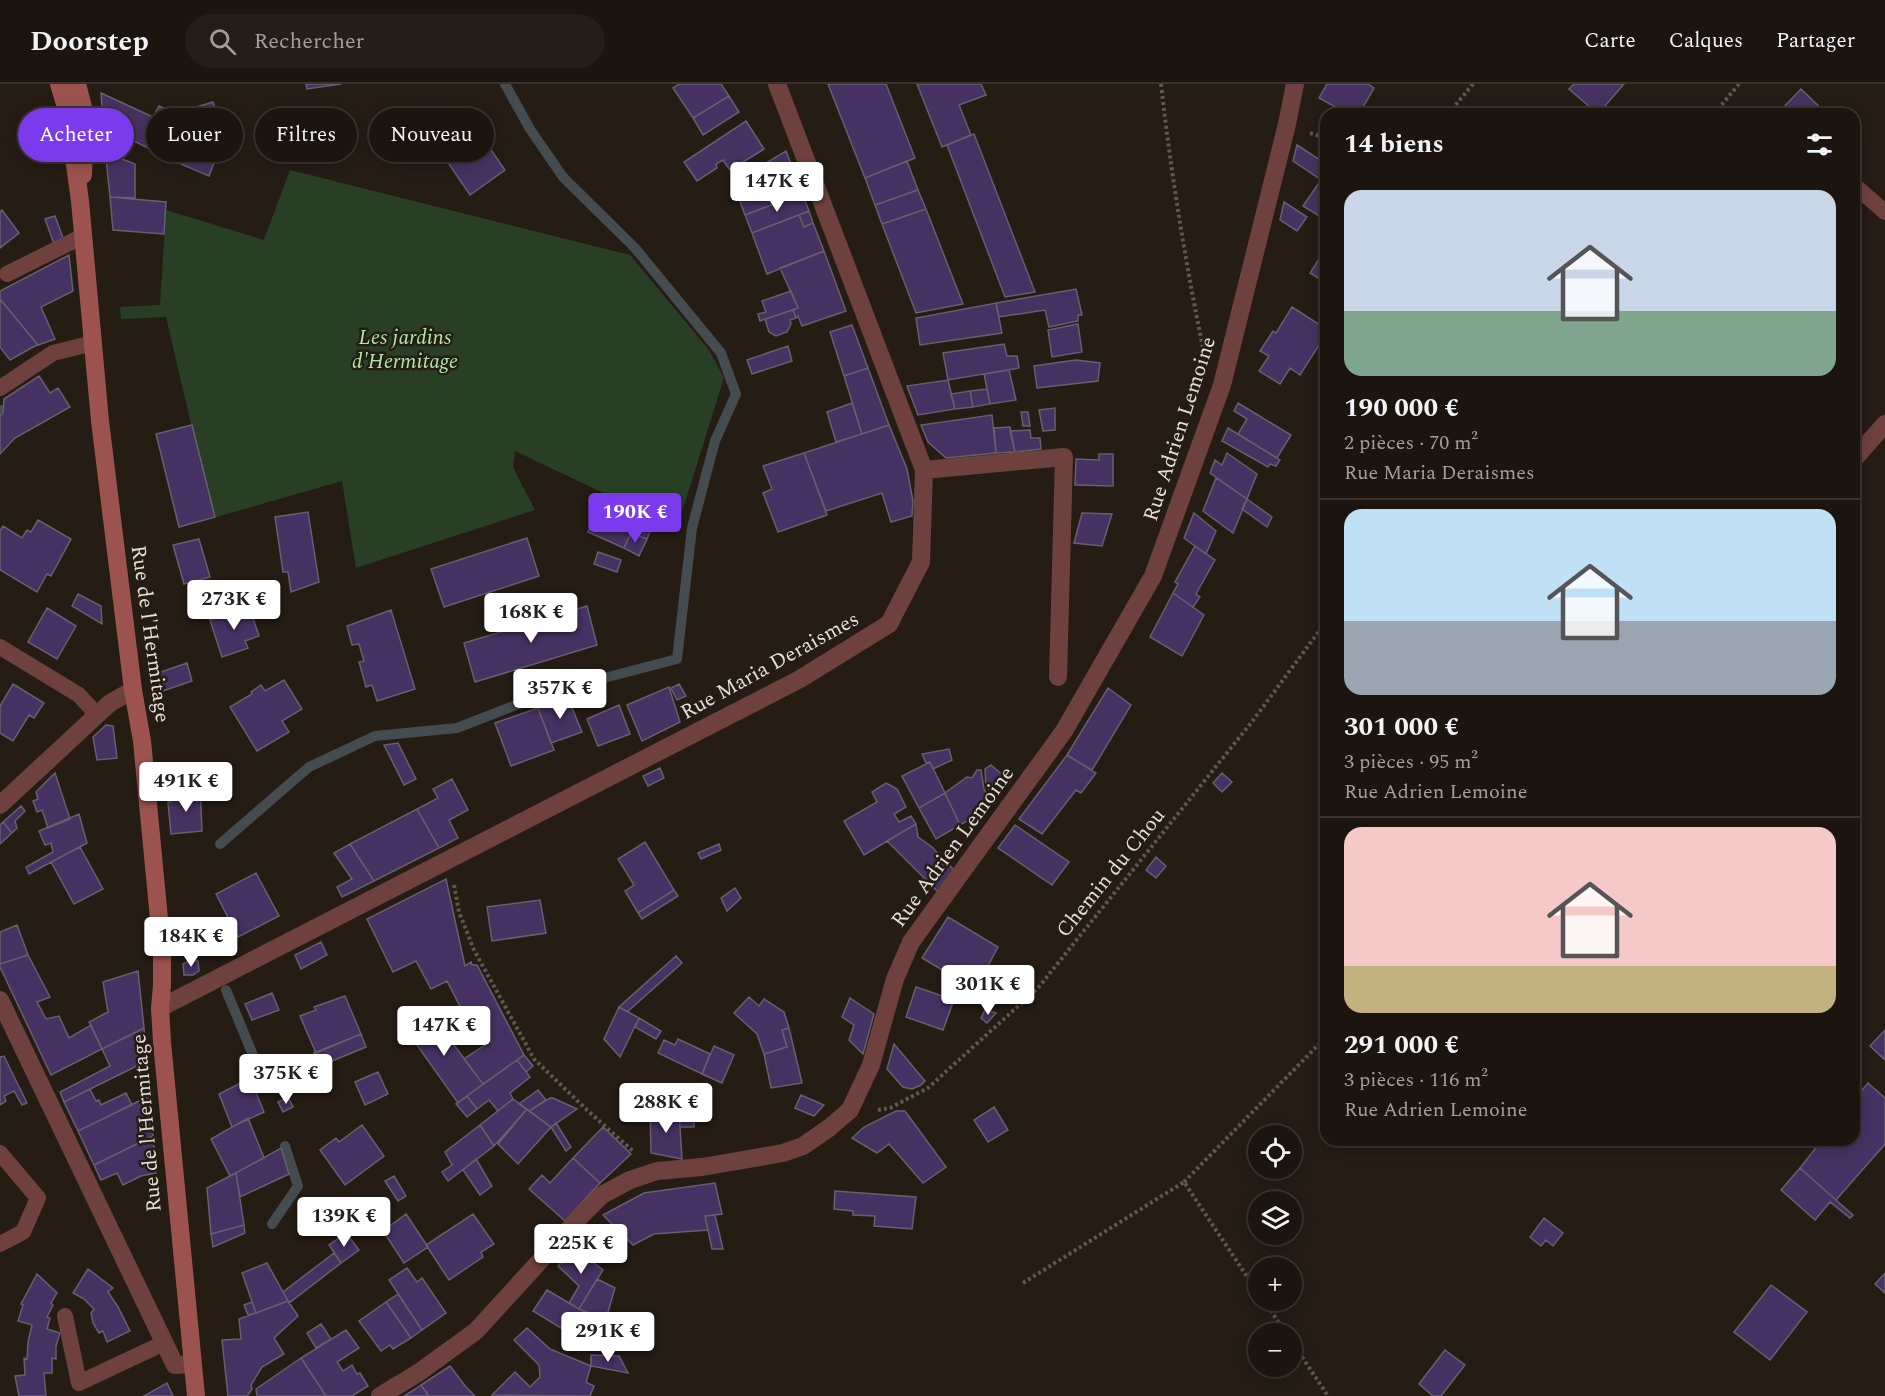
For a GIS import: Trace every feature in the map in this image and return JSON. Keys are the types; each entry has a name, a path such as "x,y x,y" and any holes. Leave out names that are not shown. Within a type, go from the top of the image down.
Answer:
{"main road":[{"name":"Rue de l'Hermitage","path":"59,84 68,114 80,201 99,421 133,690 142,741 162,950 160,1008 196,1396"},
{"name":"Rue de l'Hermitage","path":"77,84 84,104 86,129 80,201"}],"street":[{"name":"Rue Maria Deraismes","path":"160,1008 800,679 889,624 921,562 924,470 777,84"},
{"name":"Rue Adrien Lemoine","path":"380,1396 418,1373 476,1331 580,1216 602,1196 630,1180 657,1171 702,1167 783,1153 803,1146 850,1110 871,1065 895,980 911,942 1064,730 1153,576 1222,385 1295,84"},
{"path":"1860,452 1885,424"},
{"path":"924,470 1064,457 1058,677"},
{"path":"0,805 110,703 133,690"},
{"path":"1,1005 175,1365 192,1364"}],"lane":[{"path":"1860,189 1885,212"},
{"path":"8,274 83,236"},
{"path":"0,388 53,353 93,343"},
{"path":"0,647 79,695 97,715"},
{"path":"0,1153 38,1198 23,1232 0,1244"},
{"path":"65,1316 79,1383 164,1343"}],"path":[{"path":"1161,84 1168,147 1189,277 1207,364 1222,385"},
{"path":"1453,108 1473,84"},
{"path":"1719,108 1739,84"},
{"name":"Chemin du Chou","path":"850,1110 865,1112 890,1108 928,1088 1038,988 1251,723 1320,630"},
{"path":"450,860 459,912 474,950 534,1059 587,1110 657,1171"},
{"path":"1023,1283 1184,1182 1320,1043"},
{"path":"1184,1182 1248,1278"},
{"path":"1302,1357 1328,1396"}],"green space":[{"name":"Les jardins d'Hermitage","path":"290,170 630,255 709,350 724,378 677,528 515,451 513,467 535,510 356,568 342,481 213,518 166,317 121,319 120,307 160,305 166,210 264,240"}],"building":[{"path":"306,84 341,84 307,89"},
{"path":"679,84 721,84 729,96 693,118 673,88"},
{"path":"828,84 886,84 915,158 865,178"},
{"path":"917,84 981,84 986,95 959,105 971,135 942,147"},
{"path":"1327,84 1368,84 1374,88 1362,108 1337,108 1319,98"},
{"path":"1574,84 1624,84 1603,108 1591,108 1569,89"},
{"path":"1801,89 1821,108 1783,108"},
{"path":"101,93 133,108 102,108"},
{"path":"729,96 739,112 703,135 693,118"},
{"path":"213,102 215,108 193,108"},
{"path":"134,108 146,114 146,147 134,141"},
{"path":"746,121 764,149 730,170 723,160 716,164 717,168 697,181 684,162"},
{"path":"974,134 1035,292 1005,297 947,145"},
{"path":"1297,145 1320,160 1320,179 1293,161"},
{"path":"786,151 797,180 789,184 793,197 745,215 733,183"},
{"path":"494,154 505,170 470,195 448,162 494,162"},
{"path":"907,161 918,190 875,205 865,178"},
{"path":"106,162 135,164 135,198 110,197"},
{"path":"181,162 214,162 209,176 181,164"},
{"path":"797,180 802,193 793,197 789,184"},
{"path":"1320,181 1320,216 1303,206"},
{"path":"918,190 926,209 882,224 875,205"},
{"path":"802,193 809,211 752,233 745,215"},
{"path":"110,197 166,202 164,234 113,230"},
{"path":"1284,202 1307,217 1297,231 1280,220"},
{"path":"926,209 963,304 916,313 882,224"},
{"path":"2,210 19,233 0,248 0,212"},
{"path":"809,211 813,223 804,227 799,215"},
{"path":"799,215 804,227 813,223 824,251 767,274 752,233"},
{"path":"55,216 63,238 54,244 45,219"},
{"path":"824,251 846,311 802,326 798,316 796,318 793,310 798,308 780,268"},
{"path":"69,255 73,291 41,307 55,339 38,345 0,299 0,291"},
{"path":"1320,257 1320,279 1310,273"},
{"path":"1076,289 1082,315 1078,315 1078,321 1049,327 1045,310 999,317 996,303"},
{"path":"791,291 798,308 760,321 758,314 766,312 762,301"},
{"path":"0,299 38,345 10,360 0,347"},
{"path":"996,303 1002,333 920,345 916,318"},
{"path":"1292,307 1320,325 1320,343 1300,375 1290,368 1280,384 1259,371 1269,356 1260,351 1273,331 1276,333"},
{"path":"793,310 796,318 790,320 791,324 787,332 776,336 769,332 765,319"},
{"path":"1078,324 1082,352 1052,357 1048,330"},
{"path":"852,325 868,368 844,376 830,332"},
{"path":"1004,344 1007,356 1017,356 1019,368 948,380 943,353"},
{"path":"788,346 792,361 752,374 747,360"},
{"path":"1076,360 1100,363 1098,381 1037,388 1034,366"},
{"path":"868,368 889,425 862,434 844,376"},
{"path":"1009,370 1016,400 990,404 984,374"},
{"path":"39,376 50,393 58,388 70,407 15,438 0,454 0,416 3,413 4,399"},
{"path":"948,380 955,409 918,415 907,386"},
{"path":"987,389 990,404 973,407 970,391"},
{"path":"970,391 973,407 955,409 951,394"},
{"path":"852,403 862,434 836,442 827,412"},
{"path":"1238,403 1291,435 1277,458 1238,434 1247,419 1234,411"},
{"path":"1055,408 1055,430 1043,431 1039,410"},
{"path":"1021,412 1028,412 1030,426 1023,426"},
{"path":"992,415 996,453 946,458 928,442 921,425"},
{"path":"192,425 215,517 179,527 156,434"},
{"path":"889,425 907,469 913,501 912,516 891,522 882,493 826,511 804,453"},
{"path":"1010,427 1015,452 996,453 994,428"},
{"path":"1228,428 1280,460 1276,466 1270,464 1268,467 1222,441"},
{"path":"1030,430 1031,438 1040,438 1041,449 1015,452 1010,431"},
{"path":"804,453 827,515 778,532 763,493 772,489 763,466"},
{"path":"1227,453 1257,474 1247,499 1210,473 1215,460 1222,465"},
{"path":"1099,454 1113,454 1113,486 1075,485 1076,459 1099,460"},
{"path":"1216,478 1247,499 1233,533 1203,511"},
{"path":"604,494 653,517 651,522 654,523 647,539 631,533 624,548 588,532 596,512 609,517 613,508 600,502"},
{"path":"1247,499 1272,517 1267,527 1242,509"},
{"path":"308,512 319,582 291,592 288,572 283,572 275,517"},
{"path":"1082,513 1112,514 1102,546 1074,543"},
{"path":"1194,513 1216,531 1206,554 1184,538"},
{"path":"38,520 71,539 51,576 47,574 37,592 0,570 0,531 3,526 22,538 27,530 31,532"},
{"path":"631,533 647,539 639,556 624,548"},
{"path":"527,538 539,576 444,607 431,569"},
{"path":"199,539 210,577 184,584 173,545"},
{"path":"1195,546 1215,560 1196,594 1200,597 1193,607 1173,593 1178,584 1175,582"},
{"path":"598,552 621,560 617,572 594,564"},
{"path":"1173,593 1204,615 1182,656 1150,637"},
{"path":"78,594 101,606 102,624 72,606"},
{"path":"249,606 259,636 245,641 248,648 222,657 210,620"},
{"path":"587,606 597,645 475,682 464,643"},
{"path":"47,608 76,626 57,659 28,642"},
{"path":"391,610 415,689 377,701 372,685 366,687 359,662 364,661 359,644 352,645 347,626"},
{"path":"187,663 192,681 157,693 155,674"},
{"path":"284,680 302,709 282,721 289,732 257,751 230,707 252,694 251,692 261,685 265,691"},
{"path":"13,684 44,703 34,718 29,715 13,741 0,733 0,706"},
{"path":"679,684 686,696 677,700 671,688"},
{"path":"669,687 680,722 642,741 627,705"},
{"path":"1108,688 1131,705 1092,770 1067,755"},
{"path":"568,698 582,732 551,743 538,708"},
{"path":"619,705 630,734 598,746 587,719"},
{"path":"538,708 554,750 511,766 495,723"},
{"path":"106,725 113,726 117,758 97,760 93,737"},
{"path":"398,743 416,779 404,785 384,745"},
{"path":"949,749 952,760 933,769 930,762 926,763 922,754"},
{"path":"1067,755 1096,773 1081,793 1076,790 1042,834 1019,819"},
{"path":"930,762 945,793 919,808 902,776"},
{"path":"991,765 1010,781 998,796 986,787 985,769"},
{"path":"660,768 664,778 648,786 643,776"},
{"path":"192,770 200,785 168,803 166,784"},
{"path":"977,770 981,770 984,789 992,804 987,810 960,825 945,793 967,777 972,778"},
{"path":"55,773 70,819 48,828 42,810 37,812 33,801 38,799 36,792"},
{"path":"1222,773 1232,782 1222,792 1213,783"},
{"path":"452,779 468,810 449,820 458,838 439,848 417,809 438,798 433,789"},
{"path":"886,783 897,789 906,807 894,814 899,822 911,816 916,824 864,855 844,821 877,802 872,792"},
{"path":"200,785 202,831 171,834 168,803"},
{"path":"945,793 960,825 936,839 919,808"},
{"path":"21,806 25,811 15,821 17,828 12,833 3,822"},
{"path":"417,809 439,848 374,881 350,844"},
{"path":"79,814 87,843 29,874 26,867 53,852 51,843 45,845 39,831"},
{"path":"3,822 12,833 0,844 0,825"},
{"path":"916,824 918,837 932,847 955,871 938,892 887,841"},
{"path":"1015,825 1069,862 1052,885 998,848"},
{"path":"645,842 674,890 638,913 625,891 634,885 618,859"},
{"path":"350,844 374,881 342,897 337,887 352,879 334,853"},
{"path":"719,844 721,850 701,859 698,853"},
{"path":"80,847 103,889 74,904 51,862"},
{"path":"1156,857 1166,866 1156,878 1146,870"},
{"path":"256,873 279,916 238,937 216,894"},
{"path":"446,879 465,966 471,962 472,965 477,965 524,1055 483,1084 464,1059 491,1041 477,1015 467,1020 447,981 431,989 416,961 393,972 367,919"},
{"path":"735,888 741,898 727,911 721,898"},
{"path":"674,890 678,896 642,919 638,913"},
{"path":"540,900 546,933 492,941 487,907"},
{"path":"948,917 998,947 979,983 956,978 922,958"},
{"path":"17,925 28,955 0,964 0,932"},
{"path":"321,942 327,955 301,969 295,955"},
{"path":"28,955 50,997 37,1002 46,1019 59,1016 69,1038 91,1025 102,1049 51,1075 0,967 0,964"},
{"path":"676,956 682,963 627,1012 619,1007"},
{"path":"192,959 198,961 199,971 193,975 184,975 183,964"},
{"path":"138,971 144,1028 102,1049 89,1022 108,1012 103,982"},
{"path":"916,987 954,1000 943,1030 906,1017"},
{"path":"272,993 279,1010 252,1020 245,1004"},
{"path":"345,996 361,1034 316,1053 300,1016 316,1010 314,1007"},
{"path":"749,997 759,1006 764,999 784,1012 789,1028 782,1030 787,1047 764,1054 757,1034 734,1013"},
{"path":"850,998 874,1014 863,1054 849,1040 854,1025 842,1017"},
{"path":"619,1007 639,1018 620,1057 604,1039"},
{"path":"985,1010 996,1013 987,1023 981,1018"},
{"path":"429,1011 483,1084 458,1103 405,1028"},
{"path":"639,1018 661,1031 656,1039 635,1027"},
{"path":"144,1028 147,1061 64,1102 60,1092 110,1066 102,1049"},
{"path":"789,1028 802,1083 771,1088 764,1054 787,1047 782,1030"},
{"path":"1885,1030 1885,1060 1870,1046"},
{"path":"361,1034 366,1047 320,1066 314,1053"},
{"path":"678,1039 710,1054 702,1074 658,1053 664,1040 675,1045"},
{"path":"894,1044 925,1081 921,1085 912,1089 903,1087 887,1069"},
{"path":"714,1046 734,1055 722,1083 702,1074"},
{"path":"524,1055 533,1066 526,1072 517,1060"},
{"path":"4,1056 27,1103 22,1105 14,1091 4,1096 6,1101 0,1105 0,1057"},
{"path":"517,1060 530,1077 510,1093 513,1099 498,1111 489,1100 477,1109 467,1096"},
{"path":"378,1072 388,1094 365,1105 355,1082"},
{"path":"250,1078 264,1112 232,1127 219,1094"},
{"path":"1868,1083 1885,1098 1885,1144 1836,1200 1800,1168 1817,1146 1860,1146 1860,1093"},
{"path":"90,1089 96,1101 99,1100 101,1105 126,1093 132,1105 78,1131 64,1102"},
{"path":"538,1090 546,1100 529,1111 519,1104"},
{"path":"801,1095 824,1105 814,1116 795,1108"},
{"path":"149,1096 153,1136 94,1165 78,1131"},
{"path":"467,1096 477,1109 467,1117 456,1104"},
{"path":"288,1097 293,1107 283,1112 278,1102"},
{"path":"550,1098 577,1109 551,1127 529,1111"},
{"path":"513,1099 527,1109 494,1146 480,1125"},
{"path":"994,1107 1008,1130 988,1142 974,1120"},
{"path":"527,1109 551,1127 518,1164 498,1144"},
{"path":"650,1111 679,1111 682,1159 651,1153"},
{"path":"679,1111 694,1111 694,1127 680,1127"},
{"path":"896,1111 905,1111 946,1167 923,1183 889,1144 877,1153 852,1138 864,1127"},
{"path":"248,1118 264,1158 230,1176 211,1139"},
{"path":"556,1123 571,1147 566,1151 551,1127"},
{"path":"362,1125 384,1156 345,1185 320,1150 336,1138 339,1142"},
{"path":"480,1125 494,1146 448,1181 442,1172 452,1165 445,1152"},
{"path":"603,1127 631,1154 600,1183 573,1158"},
{"path":"153,1136 156,1173 141,1176 123,1185 117,1173 101,1180 94,1165"},
{"path":"281,1148 289,1174 240,1197 236,1173"},
{"path":"573,1158 600,1183 565,1221 529,1189 542,1175 550,1183"},
{"path":"476,1159 492,1186 480,1195 463,1170"},
{"path":"1800,1168 1853,1215 1850,1218 1830,1202 1815,1220 1781,1190"},
{"path":"236,1173 244,1225 211,1234 207,1188"},
{"path":"394,1176 406,1196 398,1201 385,1181"},
{"path":"715,1183 722,1214 705,1216 708,1230 654,1234 633,1245 603,1215 644,1193"},
{"path":"835,1191 916,1197 912,1229 874,1226 875,1216 853,1215 853,1211 834,1209"},
{"path":"406,1214 428,1247 404,1263 383,1231"},
{"path":"473,1214 494,1244 481,1252 483,1257 449,1280 426,1245"},
{"path":"715,1215 723,1249 712,1249 705,1216"},
{"path":"1544,1218 1563,1233 1553,1246 1546,1240 1541,1246 1530,1237"},
{"path":"244,1225 245,1233 213,1247 211,1234"},
{"path":"346,1233 359,1250 341,1263 329,1245"},
{"path":"574,1248 603,1270 579,1309 569,1303 579,1286 558,1266"},
{"path":"334,1253 341,1263 289,1303 283,1292"},
{"path":"267,1263 288,1301 256,1313 242,1273"},
{"path":"407,1268 417,1282 422,1278 446,1313 422,1330 389,1280"},
{"path":"88,1269 113,1288 108,1292 130,1331 107,1342 103,1331 99,1333 93,1323 91,1313 94,1309 84,1299 73,1293"},
{"path":"1885,1273 1885,1293 1875,1284"},
{"path":"37,1274 57,1293 47,1317 50,1318 47,1329 60,1333 56,1346 56,1359 52,1358 52,1373 44,1373 46,1396 19,1396 15,1376 25,1375 24,1358 27,1359 32,1325 18,1321 23,1305 21,1304"},
{"path":"597,1279 615,1288 606,1319 579,1309"},
{"path":"1771,1285 1807,1312 1770,1360 1734,1332"},
{"path":"547,1290 586,1313 574,1336 533,1311"},
{"path":"398,1294 422,1330 411,1338 386,1302"},
{"path":"288,1301 298,1316 274,1338 284,1354 262,1367 247,1396 228,1396 222,1340 241,1339 239,1319"},
{"path":"252,1302 256,1313 248,1315 244,1305"},
{"path":"386,1302 411,1338 393,1349 390,1345 381,1351 359,1321"},
{"path":"321,1324 331,1339 316,1348 307,1333"},
{"path":"527,1328 550,1349 591,1366 586,1382 594,1386 590,1396 492,1395 515,1372 530,1387 540,1377 539,1365 514,1340"},
{"path":"346,1330 359,1348 337,1362 343,1371 352,1365 368,1386 352,1396 326,1396 301,1358"},
{"path":"1445,1350 1465,1365 1441,1396 1433,1396 1419,1384"},
{"path":"591,1355 619,1356 628,1373 591,1366"},
{"path":"301,1358 326,1396 257,1396 256,1389"},
{"path":"450,1366 475,1396 429,1396 421,1385"},
{"path":"167,1383 173,1396 144,1396"},
{"path":"421,1385 429,1396 404,1396 414,1390"}],"waterway":[{"path":"220,844 309,767 375,736 457,728 547,693 677,659 692,528 715,441 736,394 721,353 635,248 563,177 530,129 505,84"},
{"path":"226,990 260,1072"},
{"path":"272,1224 298,1186 285,1146"}]}
